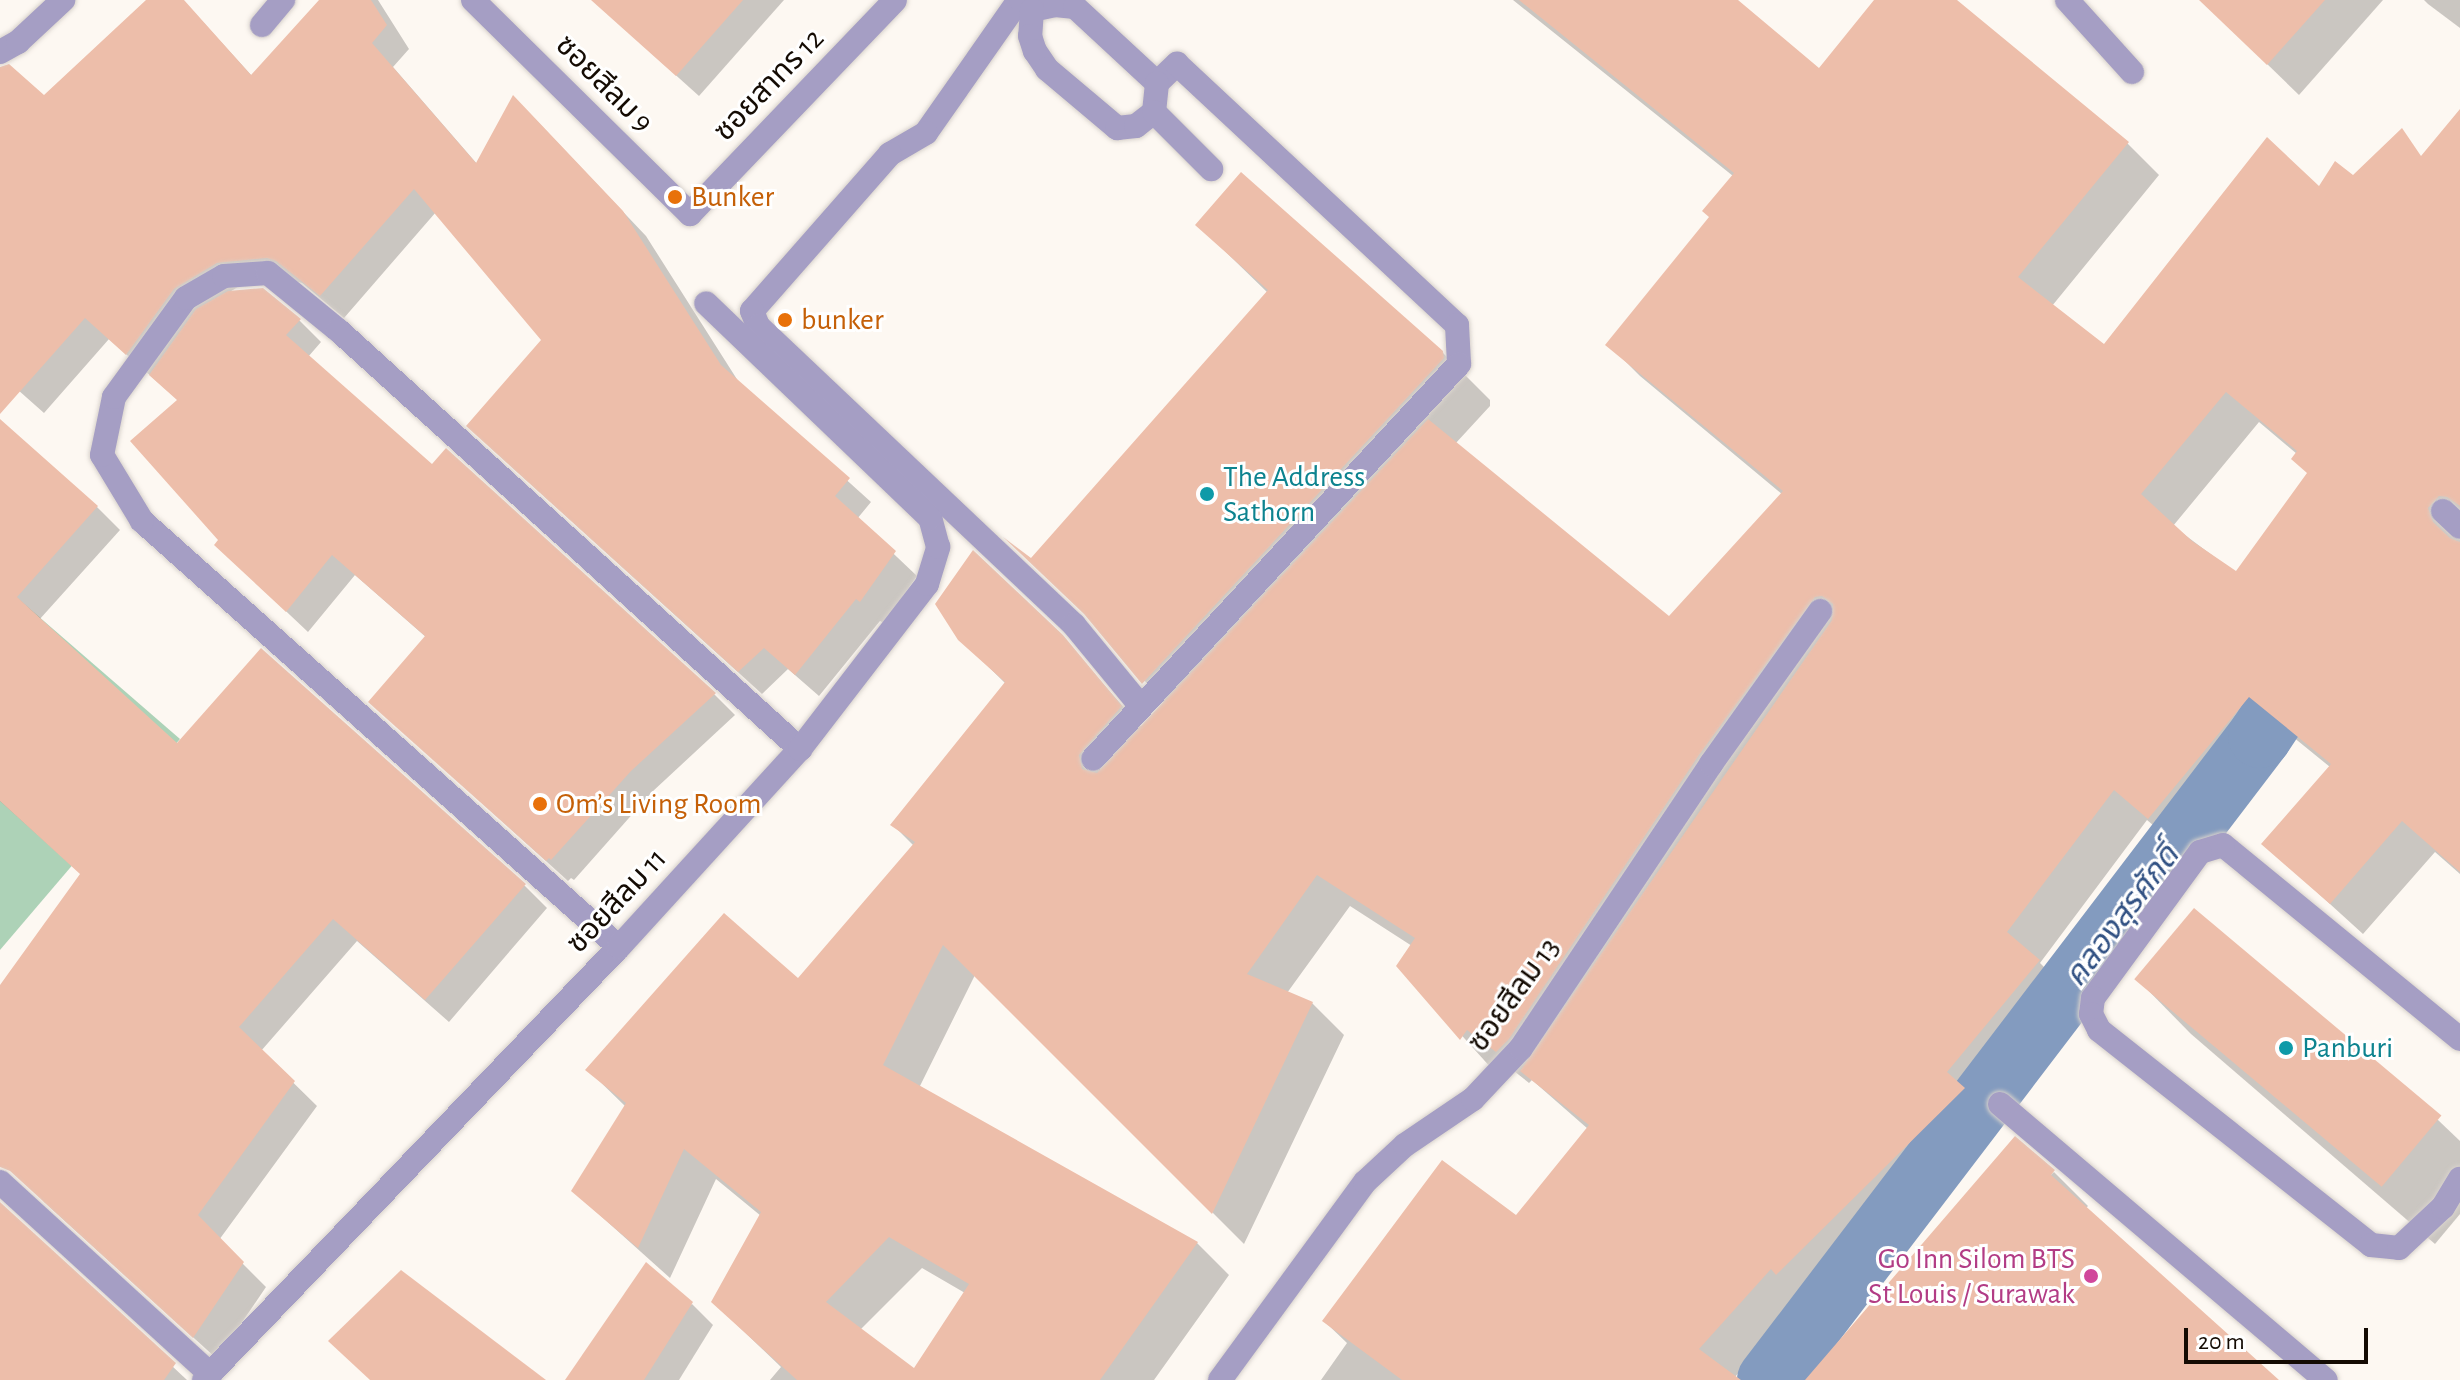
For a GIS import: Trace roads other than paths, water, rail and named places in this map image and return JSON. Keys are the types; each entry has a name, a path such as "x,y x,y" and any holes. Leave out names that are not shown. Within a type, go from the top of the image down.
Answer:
{"street":[{"path":"0,52 18,42 63,0"},
{"path":"262,25 283,0"},
{"name":"ซอยสีลม 9","path":"473,0 690,214"},
{"name":"ซอยสาทร 12","path":"690,214 895,0"},
{"path":"2067,0 2132,72"},
{"path":"1024,3 1075,7 1157,83"},
{"path":"1024,3 1035,51 1047,69 1117,128 1136,126 1154,112 1157,83 1177,64 1457,325 1459,364 1093,759"},
{"path":"1024,3 926,133 890,154 752,311 758,326 1074,625 1140,705"},
{"path":"1154,112 1211,169"},
{"path":"619,947 142,521 102,455 114,397 186,298 224,276 268,273 338,330 800,749"},
{"name":"ซอยสีลม 11","path":"207,1377 619,947 800,749 927,584 938,547 930,518 706,303"},
{"name":"ซอยสีลม 13","path":"1220,1380 1365,1182 1405,1145 1473,1099 1521,1048 1711,764 1820,611"},
{"path":"2460,1039 2223,845 2200,852 2093,998 2091,1014 2099,1030 2371,1245 2399,1248 2443,1207 2460,1179"},
{"path":"2000,1104 2326,1380"},
{"path":"0,1182 207,1377"}],"waterway":[{"name":"คลองสุรศักดิ์","path":"1769,1380 2260,736 2321,644"}],"place":[{"name":"Bunker","path":"675,197"},
{"name":"bunker","path":"785,320"},
{"name":"The Address Sathorn","path":"1207,494"},
{"name":"Om’s Living Room","path":"540,804"},
{"name":"Panburi","path":"2286,1048"},
{"name":"Go Inn Silom BTS St Louis / Surawak","path":"2091,1276"}]}
